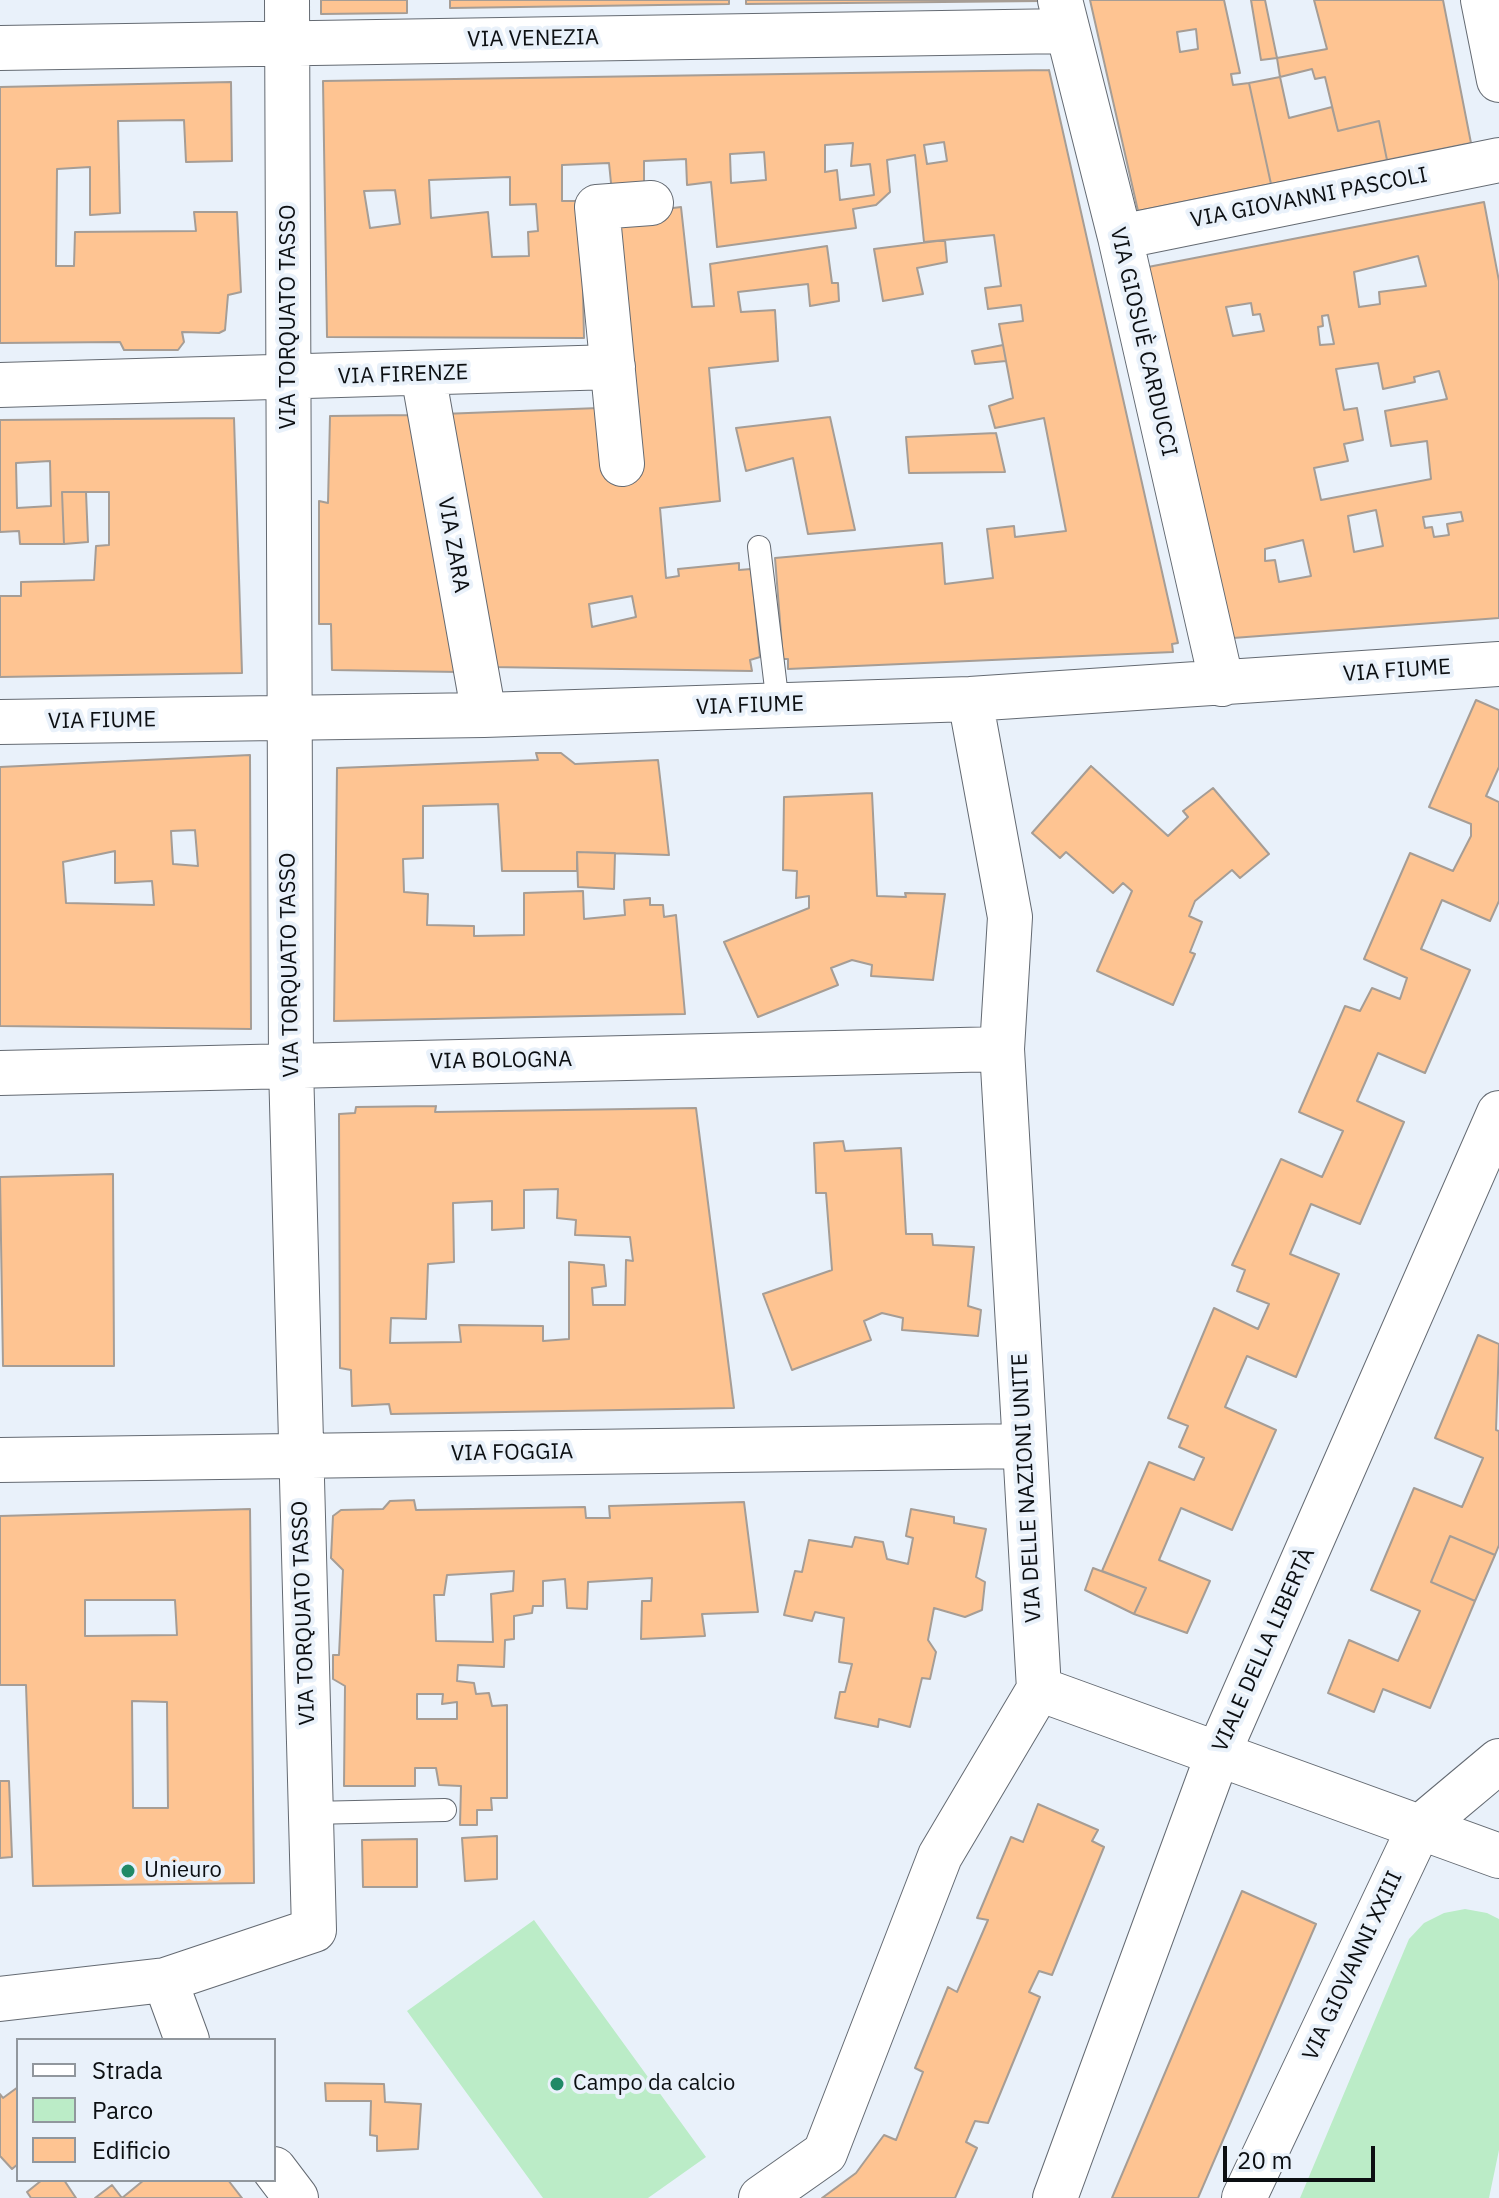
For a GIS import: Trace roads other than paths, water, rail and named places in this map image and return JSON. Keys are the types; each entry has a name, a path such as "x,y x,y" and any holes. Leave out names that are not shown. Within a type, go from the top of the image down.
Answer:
{"street":[{"path":"1483,0 1499,80"},
{"name":"VIA VENEZIA","path":"0,48 289,21 1063,16"},
{"name":"VIA GIOSUÈ CARDUCCI","path":"1063,16 1120,237 1222,684"},
{"name":"VIA TORQUATO TASSO","path":"165,1980 314,1930 291,1066 289,21"},
{"name":"VIA GIOVANNI PASCOLI","path":"1120,237 1499,160"},
{"path":"622,464 597,207 651,203"},
{"name":"VIA FIRENZE","path":"0,385 288,379 613,367"},
{"name":"VIA ZARA","path":"423,374 484,715"},
{"name":"VIA FIUME","path":"0,722 484,715 970,699 1499,664"},
{"name":"VIA DELLE NAZIONI UNITE","path":"970,699 1010,917 1002,1049 1039,1689"},
{"name":"VIA BOLOGNA","path":"0,1073 1002,1049"},
{"name":"VIALE DELLA LIBERTÀ","path":"1055,2198 1218,1754 1499,1113"},
{"name":"VIA FOGGIA","path":"0,1460 1024,1446"},
{"path":"761,2198 825,2153 940,1856 1039,1689 1499,1856"},
{"name":"VIA GIOVANNI XXIII","path":"1244,2198 1419,1828 1499,1761"},
{"path":"0,1999 165,1980 186,2038"},
{"path":"276,2172 296,2198"}],"lane":[{"path":"759,547 778,705"},
{"path":"310,1813 445,1810"}],"place":[{"name":"Unieuro","path":"128,1871"},
{"name":"Campo da calcio","path":"557,2084"}]}
